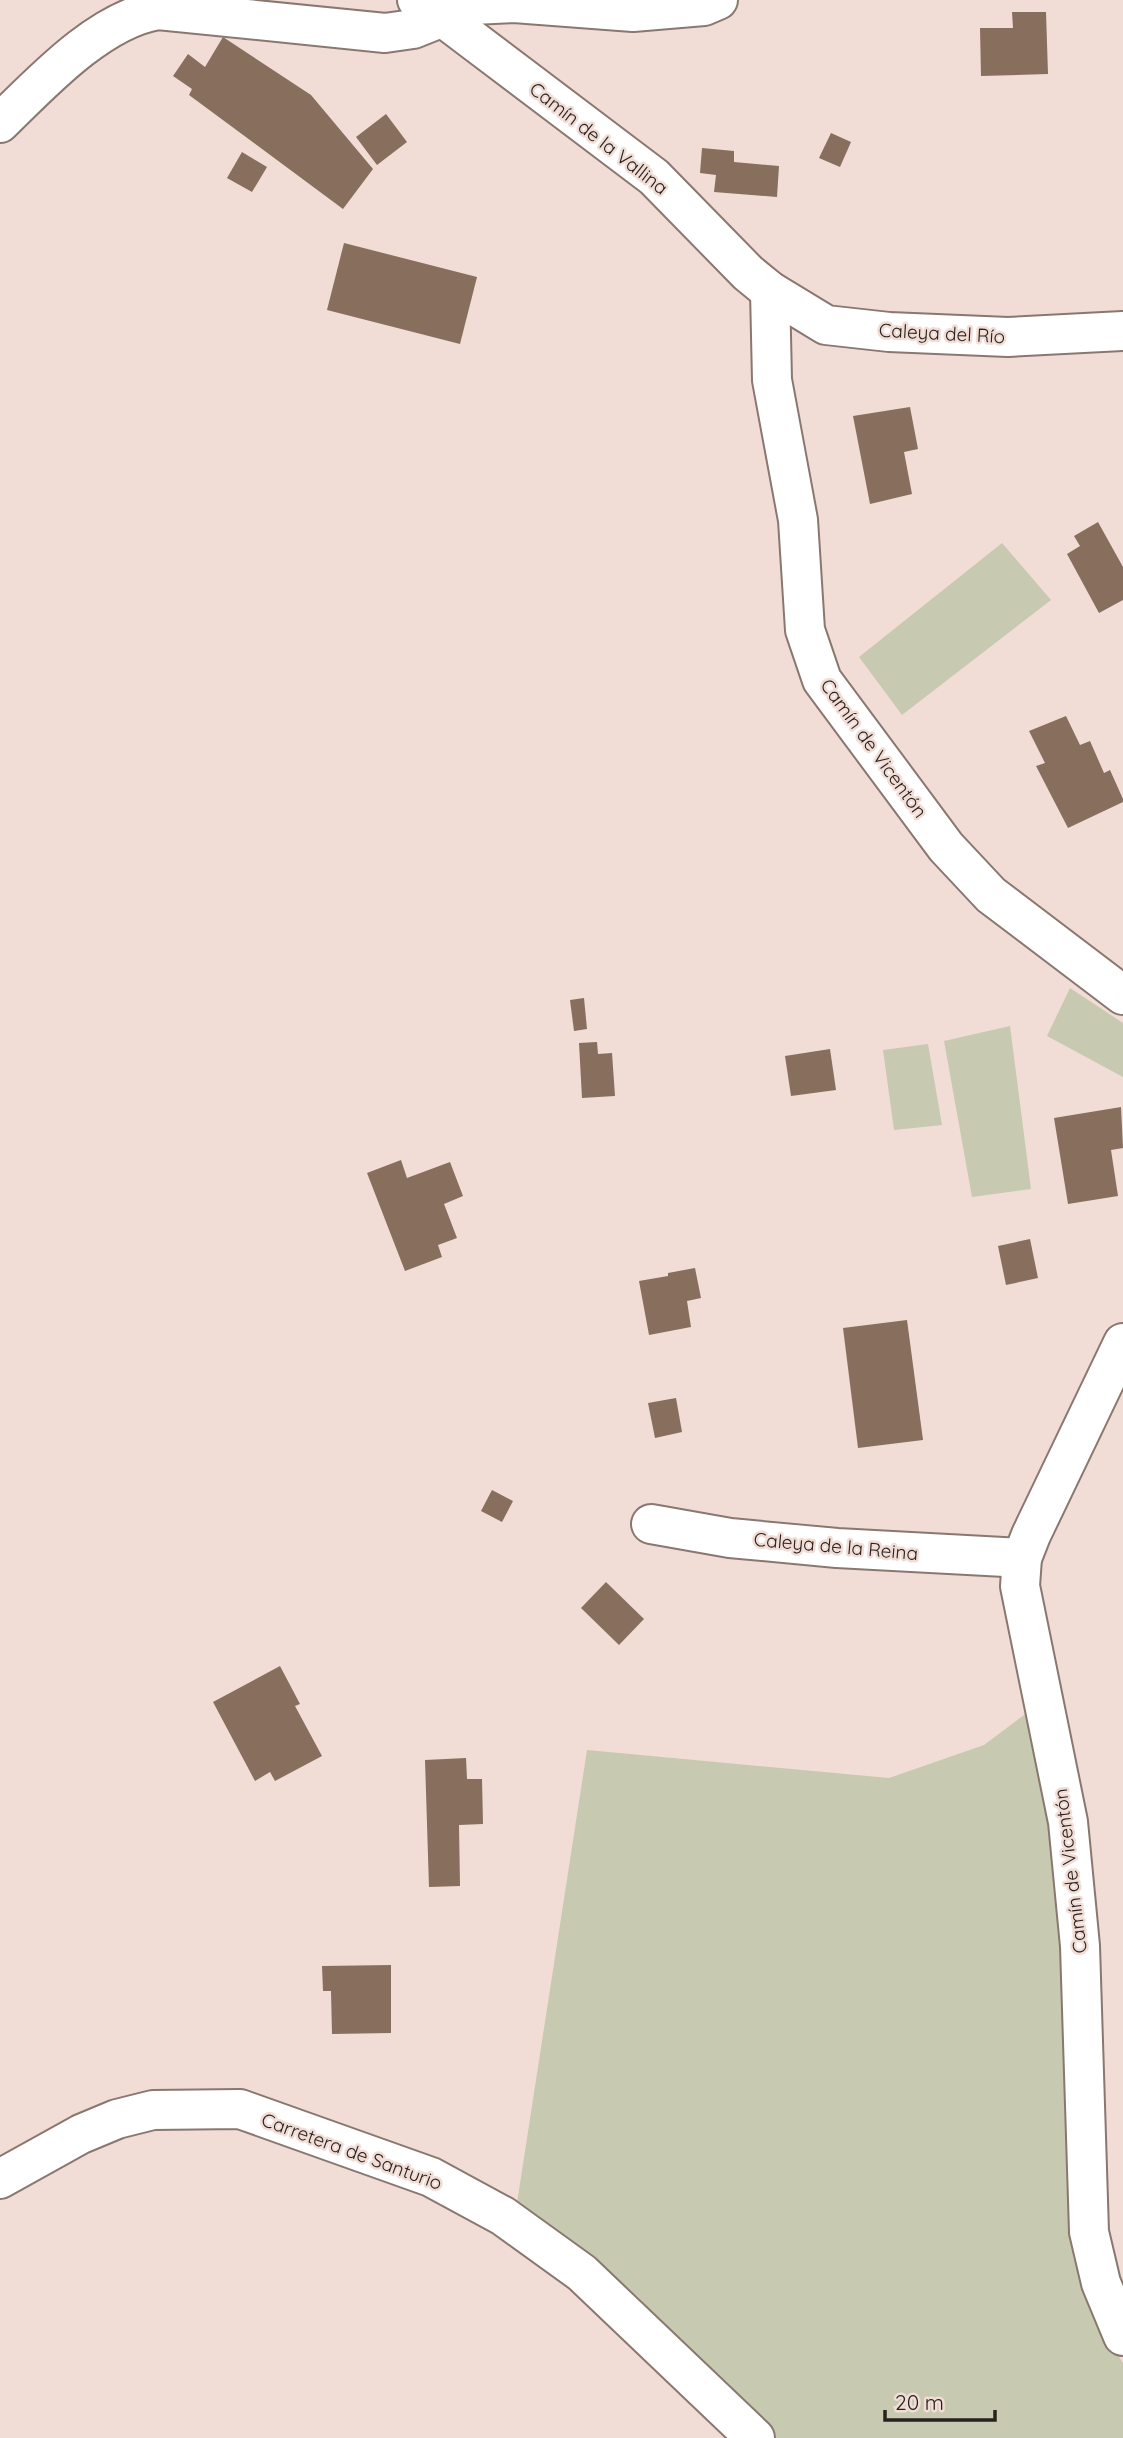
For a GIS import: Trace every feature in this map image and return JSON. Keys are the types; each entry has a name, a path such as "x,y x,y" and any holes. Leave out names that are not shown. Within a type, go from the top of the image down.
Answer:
{"street":[{"path":"0,123 60,64 140,13 158,10 385,33 413,29 429,8 514,3 633,12 704,6 718,0"},
{"name":"Camín de la Vallina","path":"429,8 654,177 748,273 770,291"},
{"name":"Caleya del Río","path":"770,291 826,325 889,332 1008,337 1123,331"},
{"name":"Camín de Vicentón","path":"770,291 772,380 798,520 805,630 822,680 946,847 990,895 1123,995"},
{"name":"Camín de Vicentón","path":"1123,1343 1031,1535 1022,1558 1020,1586 1068,1822 1071,1850 1080,1946 1089,2232 1101,2283 1123,2336"},
{"name":"Caleya de la Reina","path":"651,1524 730,1538 837,1548 1022,1558"},
{"name":"Carretera de Santurio","path":"0,2179 81,2134 117,2119 153,2110 240,2109 431,2177 503,2216 582,2273 755,2438"}],"green space":[{"path":"1002,543 1051,600 902,715 859,657"},
{"path":"1070,988 1123,1023 1123,1077 1047,1036"},
{"path":"1010,1026 1031,1189 972,1197 944,1041"},
{"path":"928,1044 942,1125 894,1130 883,1050"},
{"path":"1028,1712 1043,1773 1060,1892 1097,2324 1123,2363 1123,2438 774,2438 699,2371 638,2297 575,2245 517,2203 587,1750 889,1778 984,1745"}],"building":[{"path":"1012,12 1046,12 1048,74 981,76 980,28 1013,28"},
{"path":"223,37 311,95 373,169 343,209 189,95 192,89 173,76 188,54 205,67"},
{"path":"386,114 407,142 377,165 356,137"},
{"path":"831,133 851,142 840,167 819,158"},
{"path":"702,148 734,151 734,162 779,166 777,197 714,192 716,175 700,173"},
{"path":"242,152 267,167 252,192 227,178"},
{"path":"344,243 477,277 460,344 327,310"},
{"path":"910,407 918,449 904,452 912,494 870,504 853,416"},
{"path":"1098,522 1123,567 1123,600 1099,613 1067,554 1080,546 1074,536"},
{"path":"1066,716 1080,745 1090,741 1104,773 1110,770 1123,799 1123,802 1068,828 1036,766 1045,763 1029,731"},
{"path":"584,998 587,1029 574,1031 570,1000"},
{"path":"597,1042 598,1054 612,1053 615,1096 582,1098 579,1043"},
{"path":"830,1049 836,1090 791,1096 785,1056"},
{"path":"1121,1107 1123,1148 1111,1150 1118,1196 1068,1204 1054,1118"},
{"path":"401,1160 407,1178 450,1162 463,1196 444,1204 457,1238 438,1245 442,1257 405,1271 367,1173"},
{"path":"1030,1239 1038,1278 1006,1285 998,1246"},
{"path":"695,1268 701,1298 687,1301 691,1327 649,1335 639,1281"},
{"path":"907,1320 923,1440 858,1448 843,1328"},
{"path":"676,1398 682,1432 655,1438 648,1403"},
{"path":"492,1490 513,1501 502,1522 481,1511"},
{"path":"606,1582 644,1619 619,1645 581,1608"},
{"path":"280,1666 300,1704 295,1706 322,1756 275,1781 270,1772 255,1781 213,1702"},
{"path":"466,1758 467,1779 482,1779 483,1824 459,1825 460,1886 429,1887 425,1760"},
{"path":"391,1965 391,2033 332,2034 331,1991 323,1991 322,1966"}]}
